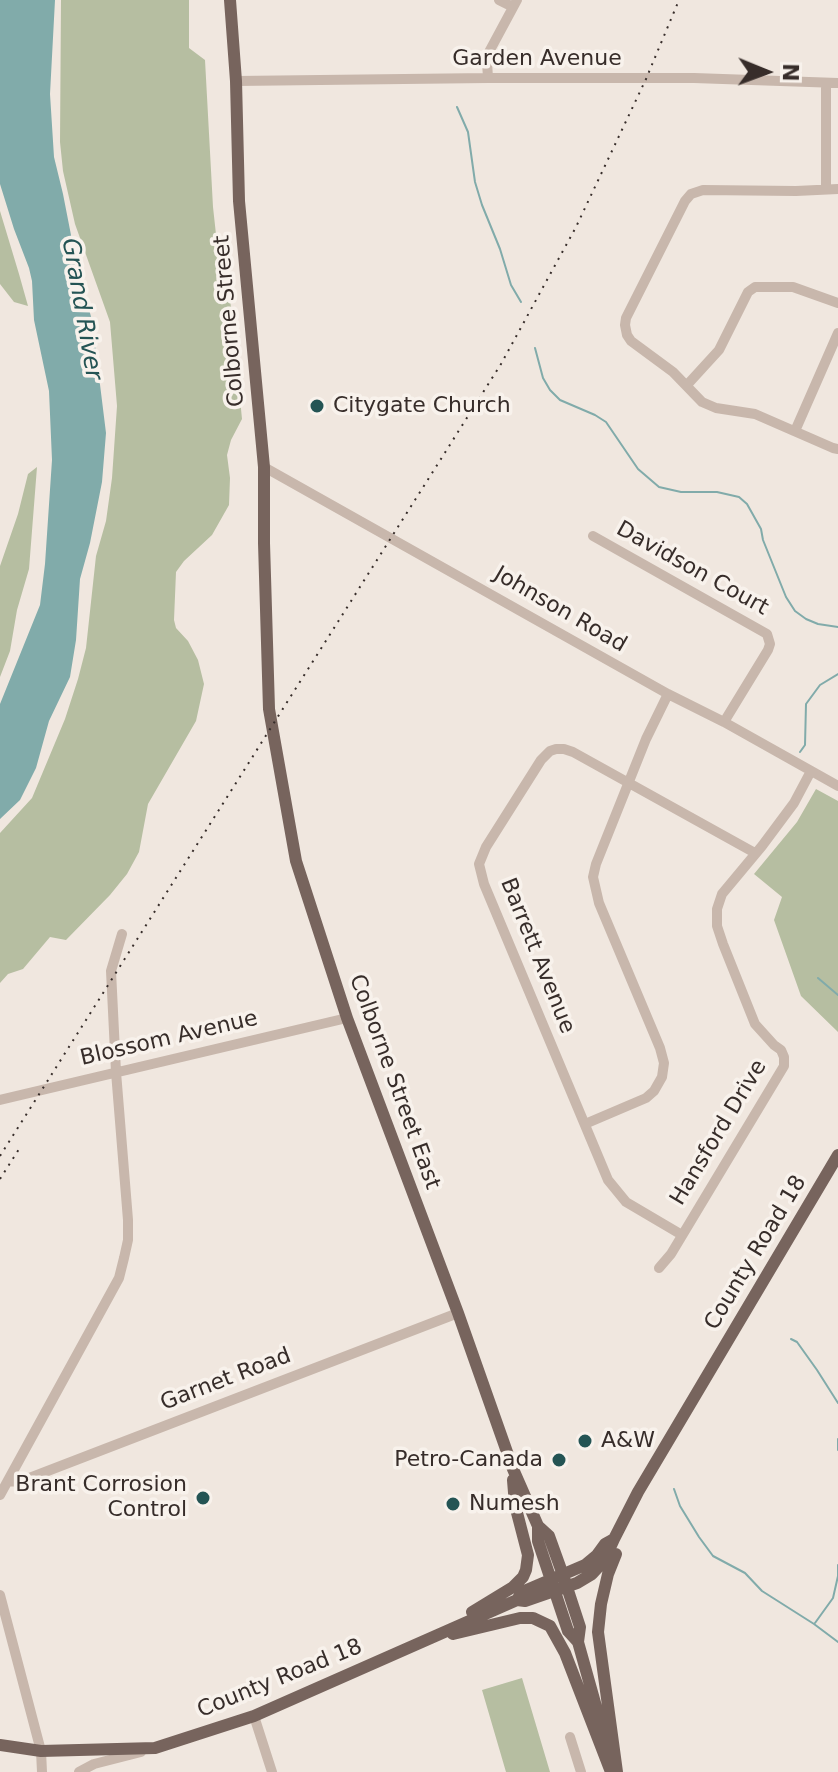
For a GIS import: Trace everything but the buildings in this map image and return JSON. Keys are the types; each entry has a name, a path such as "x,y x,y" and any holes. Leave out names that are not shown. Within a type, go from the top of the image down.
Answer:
{"main road":[{"name":"Colborne Street","path":"230,0 239,201 264,467 266,638"},
{"name":"Colborne Street East","path":"266,638 269,709 296,861 347,1018 513,1469 538,1526 549,1536 559,1583 580,1627 578,1642 614,1772"},
{"name":"County Road 18","path":"0,1745 41,1751 155,1748 254,1716 517,1600 522,1592 582,1580 597,1570 608,1556 635,1497 667,1441 838,1155"},
{"path":"423,1641 506,1592 523,1577 528,1555 515,1505 513,1469"},
{"path":"614,1772 598,1632 608,1574 635,1497"},
{"path":"423,1641 520,1618 533,1618 550,1626 565,1653 614,1772"}],"street":[{"path":"488,78 489,52 515,3 499,0"},
{"name":"Garden Avenue","path":"236,81 694,78 832,83"},
{"path":"832,83 832,189 700,190 686,198 625,325 631,341 658,360 687,385 696,398 709,406 755,414 838,449"},
{"path":"687,385 719,350 748,292 755,287 793,287 838,303"},
{"path":"795,431 838,333"},
{"name":"Johnson Road","path":"264,467 838,786"},
{"name":"Davidson Court","path":"593,536 767,634 768,650 724,722"},
{"path":"585,1124 646,1098 662,1077 664,1063 660,1048 595,890 593,877 646,739 668,694"},
{"name":"Barrett Avenue","path":"682,1235 632,1207 608,1180 484,884 479,864 494,834 541,760 550,751 564,749 755,853"},
{"name":"Hansford Drive","path":"659,1268 671,1254 784,1066 781,1050 755,1024 717,926 717,909 722,894 794,803 811,771"},
{"path":"0,1495 119,1278 128,1240 111,971 122,934"},
{"name":"Blossom Avenue","path":"0,1100 347,1018"},
{"name":"Garnet Road","path":"8,1481 19,1482 458,1313"},
{"path":"0,1595 41,1751 42,1772"},
{"path":"254,1716 272,1772"},
{"path":"570,1737 581,1772"},
{"path":"79,1772 94,1764 155,1748"}],"green space":[{"path":"61,0 189,0 189,48 205,60 213,207 220,271 229,288 242,419 227,455 229,505 212,535 176,572 176,628 188,641 198,660 204,684 196,721 148,804 139,852 127,874 66,940 50,937 23,969 8,974 0,983 0,833 32,798 78,679 86,648 96,556 106,521 117,406 110,322 75,224 63,171 60,142"},
{"path":"0,211 28,306 14,302 0,284"},
{"path":"37,467 29,569 17,610 10,651 0,677 0,566 28,474"},
{"path":"816,789 838,801 838,1032 801,996 774,920 782,897 754,874 797,822"},
{"path":"522,1678 550,1772 506,1772 482,1690"}],"water":[{"name":"Grand River","path":"0,0 55,0 50,94 54,157 78,271 92,320 106,433 102,482 80,579 70,677 49,721 36,768 20,800 0,819 0,704 40,605 52,460 49,391 34,320 32,281 0,184"}],"waterway":[{"path":"457,107 468,132 475,182 482,205 511,285 521,302"},
{"path":"535,348 543,378 550,390 560,400 606,422 638,469 659,487 681,492 717,492 739,497 747,504 761,529 786,597 795,611 818,624 838,627"},
{"path":"800,752 805,745 806,704 820,685 838,674"},
{"path":"818,978 838,995"},
{"path":"791,1339 797,1342 838,1403"},
{"path":"838,1439 838,1450"},
{"path":"674,1489 680,1506 713,1556 745,1573 762,1591 838,1642"},
{"path":"815,1623 833,1598 838,1565"}],"railway":[{"path":"0,1156 501,364 576,227 646,79 679,0"},
{"path":"0,1179 21,1146"}],"place":[{"name":"Citygate Church","path":"317,406"},
{"name":"A&W","path":"585,1441"},
{"name":"Petro-Canada","path":"559,1460"},
{"name":"Brant Corrosion Control","path":"203,1498"},
{"name":"Numesh","path":"453,1504"}]}
